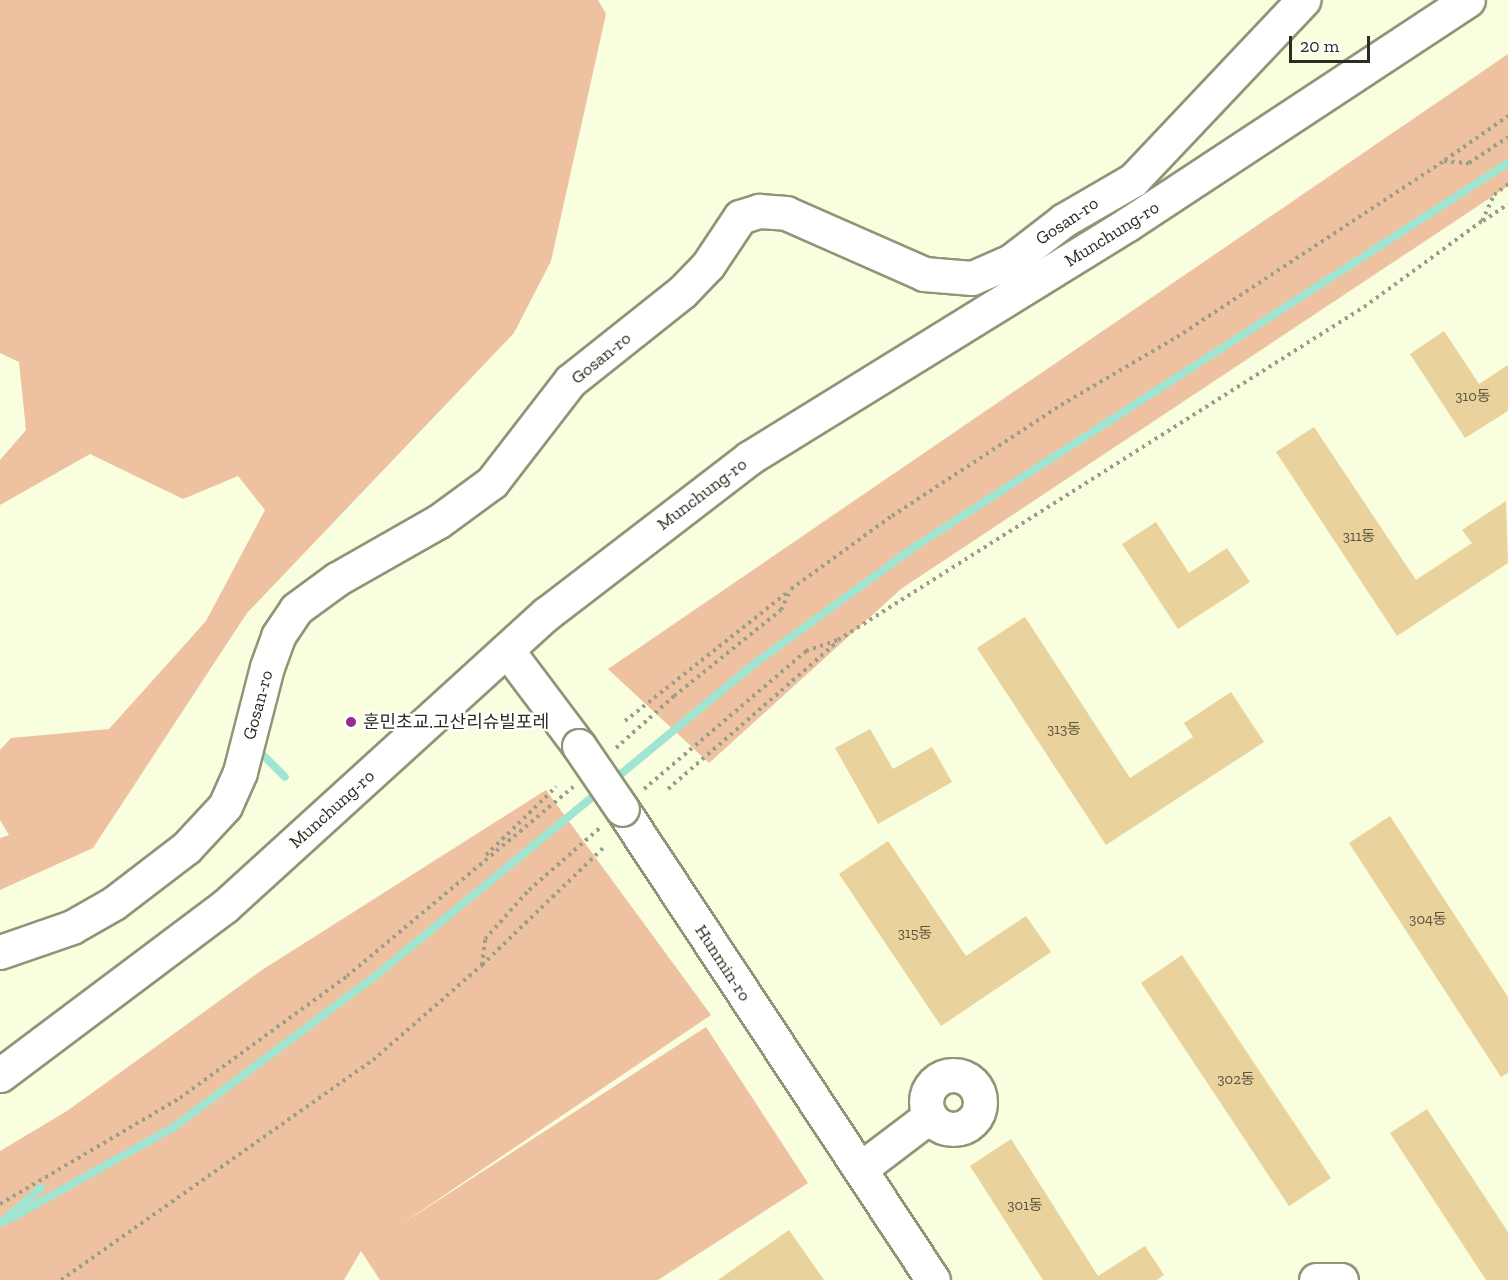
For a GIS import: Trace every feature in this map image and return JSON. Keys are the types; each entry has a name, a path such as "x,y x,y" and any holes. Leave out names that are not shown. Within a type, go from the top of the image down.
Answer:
{"street":[{"name":"Gosan-ro","path":"0,952 72,927 114,903 186,848 225,806 240,772 267,667 278,636 296,609 337,579 439,521 492,482 570,381 682,292 708,265 729,229 740,217 759,211 786,213 924,274 972,278 1011,261 1064,220 1133,180 1304,0"},
{"name":"Munchung-ro","path":"0,1075 225,906 546,614 749,458 1128,224 1468,0"},
{"name":"Hunmin-ro","path":"507,650 622,808 933,1280"},
{"path":"860,1169 930,1116"},
{"path":"1316,1280 1341,1280"}],"path":[{"path":"625,721 791,589 1051,411 1177,337 1444,161 1508,116"},
{"path":"1444,161 1469,163 1508,137"},
{"path":"1482,221 1494,195 1508,184"},
{"path":"668,789 838,640 1344,319 1508,204"},
{"path":"613,750 674,696 781,610 791,589"},
{"path":"482,964 485,939 530,890 806,651 838,640"},
{"path":"0,1204 180,1098 347,976 472,868 579,781"},
{"path":"472,868 556,788"},
{"path":"61,1280 373,1060 482,964 604,847"}],"shaded area":[{"path":"0,0 598,0 606,14 551,261 514,333 247,613 93,848 0,890 0,838 9,835 0,820 0,750 11,738 109,729 206,621 265,510 238,476 183,499 90,454 0,505 0,460 26,430 19,362 0,353"},
{"path":"1508,54 1508,186 901,589 709,763 608,669"},
{"path":"546,790 711,1015 400,1225 706,1027 808,1183 658,1280 380,1280 361,1251 344,1280 0,1280 0,1151 67,1111 262,970"}],"building":[{"path":"1444,331 1479,384 1508,365 1508,411 1465,438 1410,354"},
{"path":"1314,427 1416,580 1472,543 1462,530 1506,501 1508,563 1397,636 1276,452"},
{"path":"1156,522 1189,573 1227,548 1250,582 1178,629 1122,544"},
{"path":"1025,617 1130,778 1193,737 1184,723 1231,692 1264,742 1106,845 977,648"},
{"path":"870,729 893,769 932,747 952,782 878,824 835,748"},
{"path":"1390,816 1508,997 1508,1073 1501,1077 1349,843"},
{"path":"888,841 966,956 1026,916 1051,952 941,1026 839,874"},
{"path":"1182,955 1331,1178 1289,1206 1141,983"},
{"path":"1427,1109 1508,1232 1508,1280 1486,1280 1390,1133"},
{"path":"1011,1139 1098,1276 1145,1246 1164,1275 1157,1280 1043,1280 970,1166"},
{"path":"789,1230 824,1280 718,1280"}],"waterway":[{"path":"610,783 754,664 913,548 1508,163"},
{"path":"260,752 285,777"},
{"path":"6,1221 174,1127 374,977 600,791"},
{"path":"0,1223 41,1188"}],"place":[{"name":"훈민초교.고산리슈빌포레","path":"351,722"}]}
